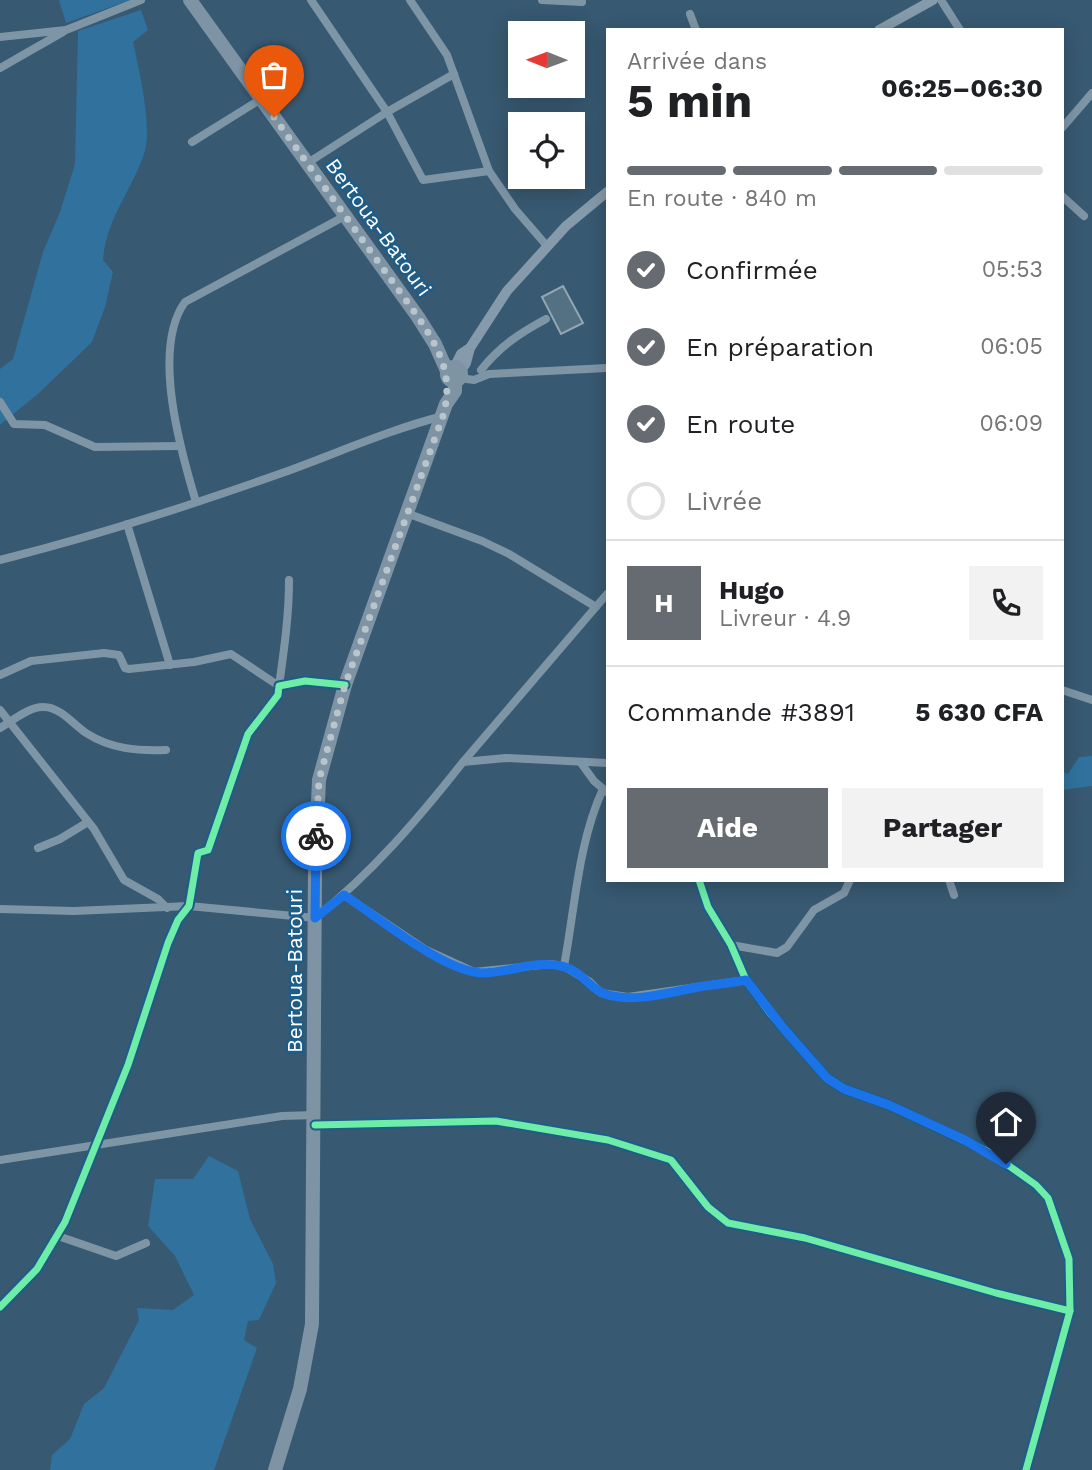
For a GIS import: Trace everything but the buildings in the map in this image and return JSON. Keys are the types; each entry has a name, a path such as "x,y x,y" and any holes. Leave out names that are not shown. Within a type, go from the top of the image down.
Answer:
{"highway":[{"name":"Bertoua-Batouri","path":"190,0 435,344 449,356 455,373 455,391 445,410 345,685 317,793 312,1324 300,1389 275,1470"}],"main road":[{"path":"882,28 933,0"},
{"path":"455,373 467,363 470,348 507,291 547,246 606,193"}],"street":[{"path":"0,68 66,30 141,0"},
{"path":"311,0 387,113 423,180 489,172"},
{"path":"410,0 441,44 489,172 515,209 547,246"},
{"path":"542,0 582,2"},
{"path":"941,0 959,28"},
{"path":"690,15 695,28"},
{"path":"0,37 66,30"},
{"path":"306,164 454,74"},
{"path":"1064,126 1092,93"},
{"path":"192,142 261,99"},
{"path":"1064,198 1084,216"},
{"path":"196,502 179,446 171,401 173,335 182,307 185,302 345,216"},
{"path":"485,372 494,353 515,335 546,319"},
{"path":"455,373 473,368 485,372 606,368"},
{"path":"0,402 14,424 45,425 95,447 179,446"},
{"path":"0,560 196,502 445,410"},
{"path":"408,514 509,554 596,607"},
{"path":"127,524 170,665"},
{"path":"0,1307 37,1269 58,1236 128,1065 168,943 178,920 190,906 198,853 208,849 248,734 278,695 285,631 289,622 289,580"},
{"path":"0,908 74,911 190,906 315,918 344,895 412,824 606,596"},
{"path":"0,675 31,661 104,653 119,655 127,669 170,665 231,654 279,686 305,681 345,685"},
{"path":"1064,691 1092,700"},
{"path":"0,728 37,707 48,707 87,734 110,745 140,751 166,750"},
{"path":"0,710 88,822 124,880 159,899 167,908"},
{"path":"463,762 506,758 606,763"},
{"path":"564,966 583,853 593,811 605,790 581,763"},
{"path":"38,848 60,839 88,822"},
{"path":"700,882 708,907 732,945 746,980 777,1021 827,1078 844,1089 889,1105 991,1153 1045,1193 1054,1209 1069,1259 1070,1311 1026,1470"},
{"path":"732,945 777,953 787,947 814,910 844,893 849,882"},
{"path":"950,882 954,895"},
{"path":"344,895 426,950 474,972 550,964 564,966 590,982 601,993 615,997 640,997 746,980"},
{"path":"0,1160 282,1116 315,1120 496,1121 608,1140 671,1160 708,1208 728,1223 805,1238 996,1293 1070,1311"},
{"path":"58,1236 116,1256 146,1242"}],"shaded area":[{"path":"59,0 130,0 66,23"},
{"path":"141,10 148,30 133,42 144,99 146,143 139,167 114,218 105,245 103,260 113,272 105,307 92,342 39,393 0,425 0,369 13,359 43,252 60,212 75,164 78,31"},
{"path":"1092,756 1092,786 1064,790 1064,773 1068,774 1079,757"},
{"path":"209,1156 238,1171 250,1219 273,1264 276,1283 259,1320 248,1321 244,1340 257,1348 214,1470 50,1470 52,1455 70,1439 84,1404 104,1388 139,1320 137,1308 173,1310 194,1295 175,1256 148,1226 155,1179 193,1179"}],"cycle path":[{"path":"0,1307 37,1269 65,1222 128,1065 168,943 178,920 189,906 198,853 208,850 248,734 278,695 279,686 305,681 345,685"},
{"path":"700,882 708,907 731,945 746,980 770,1013 827,1078 844,1089 889,1105 991,1153 1036,1185 1048,1198 1069,1259 1070,1311 1026,1470"},
{"path":"315,1125 496,1121 608,1140 671,1160 708,1207 728,1223 805,1238 996,1293 1070,1311"}],"way so far":[{"path":"274,117 418,317 435,344 448,379 443,416 335,716 319,780 316,836"}],"route":[{"path":"316,836 315,918 344,895 441,959 474,972 550,964 564,966 590,982 601,993 615,997 640,997 746,980 827,1078 844,1089 889,1105 963,1139 1006,1164"}]}
